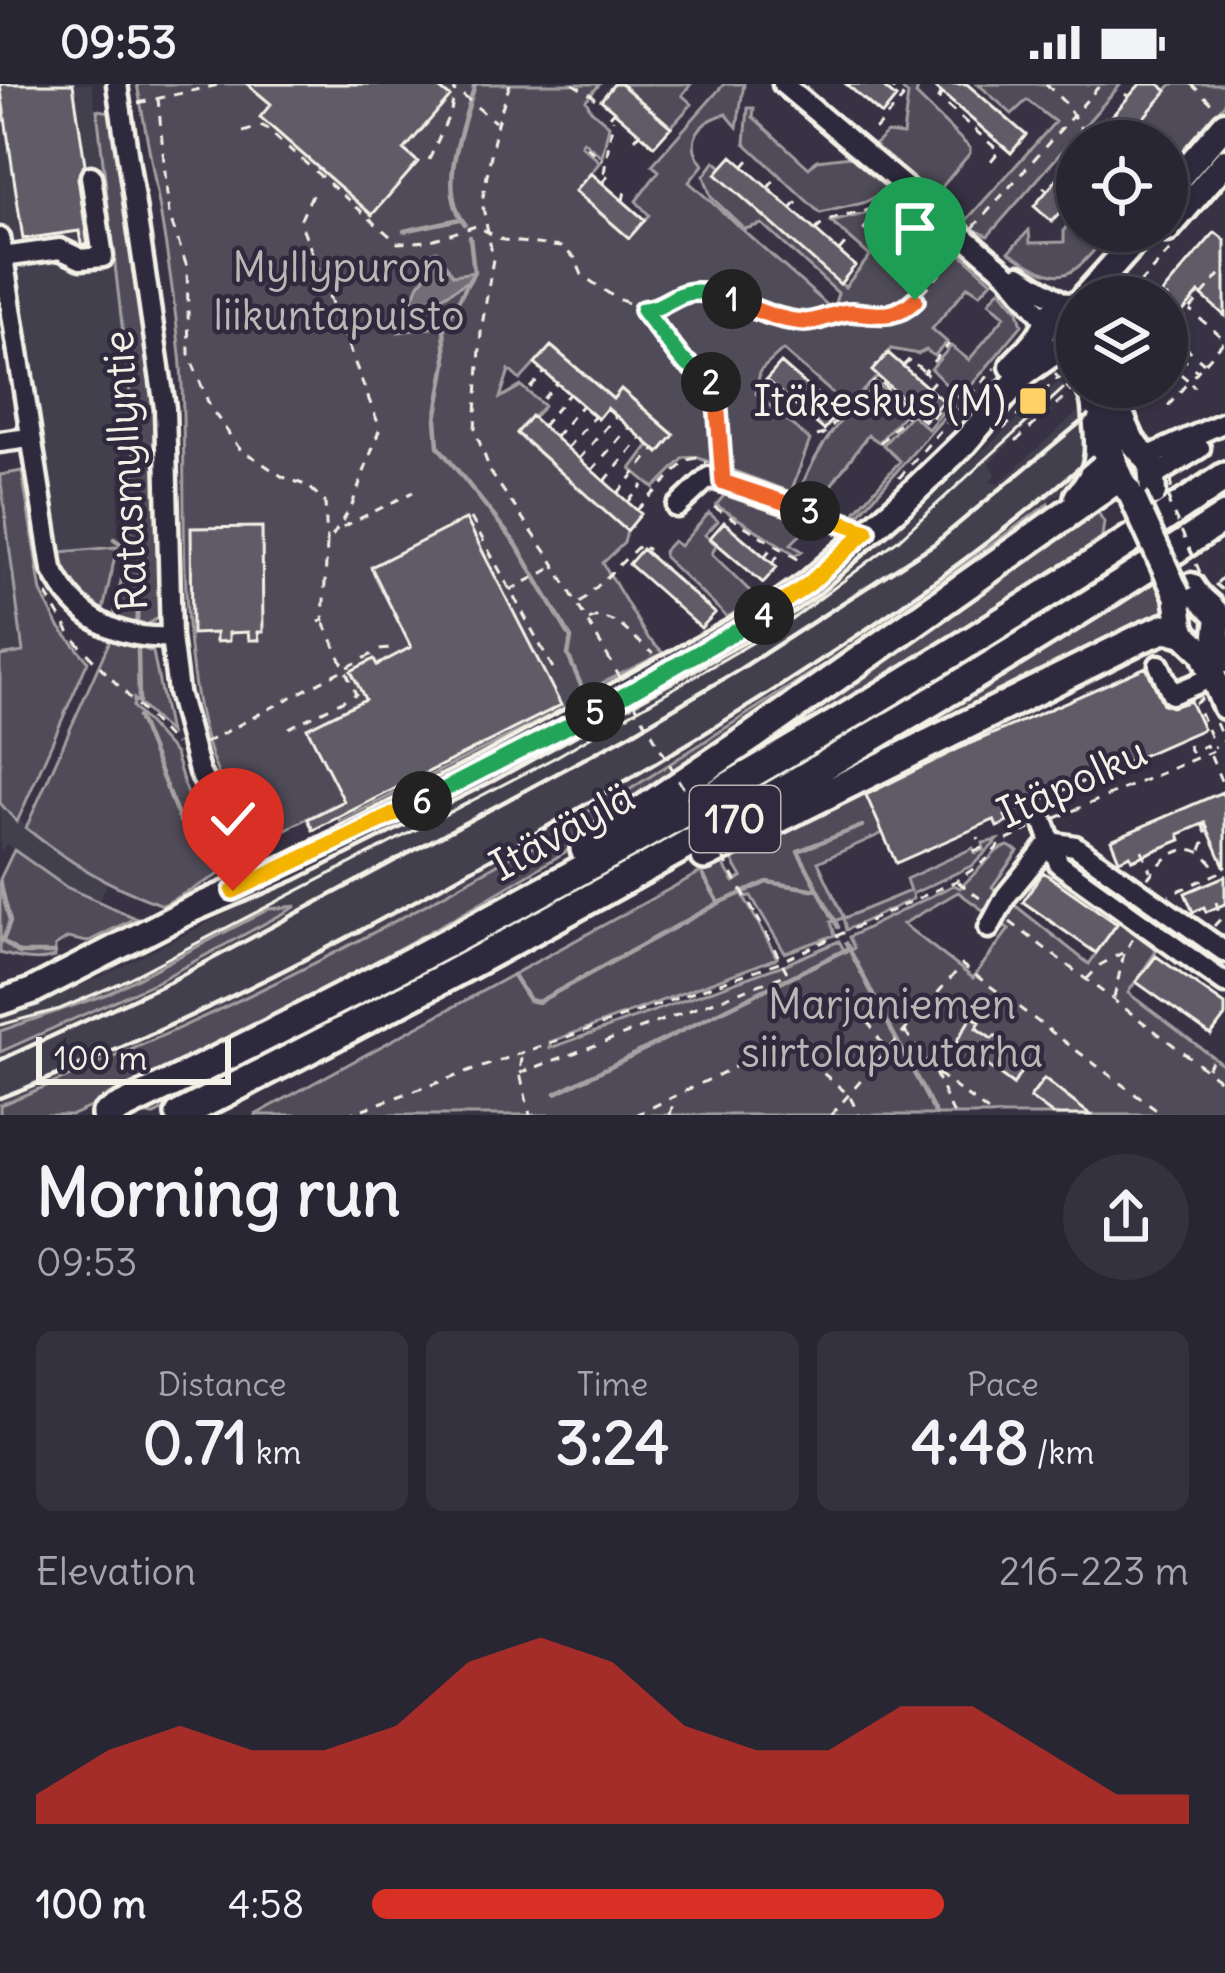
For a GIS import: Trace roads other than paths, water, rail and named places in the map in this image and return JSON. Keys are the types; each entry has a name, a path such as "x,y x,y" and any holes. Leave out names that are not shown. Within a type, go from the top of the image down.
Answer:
{"highway":[{"path":"1071,511 1097,473 1102,448 1099,408"},
{"path":"457,937 1071,511 1141,477"},
{"name":"Itäväylä","path":"106,1115 457,937 671,819 912,676 1225,477"},
{"name":"Itäväylä","path":"180,1115 522,939 947,694 1225,517"},
{"path":"522,939 716,850 1204,609"}],"main road":[{"path":"1188,164 1224,118"},
{"path":"1188,210 1225,162"},
{"path":"1103,276 1125,252"},
{"path":"1129,276 1152,252"},
{"path":"0,1001 32,991 487,768 787,601 875,524 968,412 1056,356"},
{"path":"1106,408 1204,609 1225,706"}],"street":[{"name":"Ratasmyllyntie","path":"117,84 165,407 171,637 190,747 246,869 260,881"},
{"path":"783,84 1008,274 1056,346"},
{"path":"91,176 104,257 81,260 60,249 2,248 7,345 49,556 66,595 78,609 113,630 141,638 171,637"},
{"path":"1008,274 1018,274 1056,293"},
{"path":"1141,477 1225,422"},
{"path":"1141,477 1225,434"},
{"path":"0,442 29,438"},
{"path":"677,507 709,477 875,524"},
{"path":"1159,665 1172,694 1219,668"},
{"path":"1047,832 1076,846 1225,952"},
{"path":"994,921 1047,832"},
{"path":"1047,832 1059,864 1225,983"},
{"path":"1159,935 1167,910"}],"waterway":[{"path":"465,224 457,209 453,175 475,84"},
{"path":"404,231 460,219"},
{"path":"470,237 474,272 444,327 446,363 436,419 438,446 516,544 571,638 568,655 583,690"},
{"path":"137,623 139,556 146,519"},
{"path":"114,539 138,556"},
{"path":"138,650 139,702"},
{"path":"138,717 180,821 207,844 222,866"},
{"path":"838,927 798,851 862,826"},
{"path":"703,875 719,903 767,882 818,890"},
{"path":"0,882 10,922 3,940"},
{"path":"513,975 529,1000 538,1002 719,903"},
{"path":"0,939 19,953 55,953"},
{"path":"846,943 936,1115"},
{"path":"556,1093 849,948"}],"tram line":[{"path":"0,1025 60,1009 120,983 554,758 791,620 899,539 1056,395"}],"railway":[{"path":"0,1060 169,982 632,733 934,544 1088,416"},
{"path":"0,1098 222,1001 436,890 576,810 842,646 970,555 1092,457"}],"place":[{"name":"Itäkeskus (M)","path":"1033,401"}],"park label":[{"name":"Myllypuron liikuntapuisto","path":"339,291"},
{"name":"Marjaniemen siirtolapuutarha","path":"892,1028"}]}
